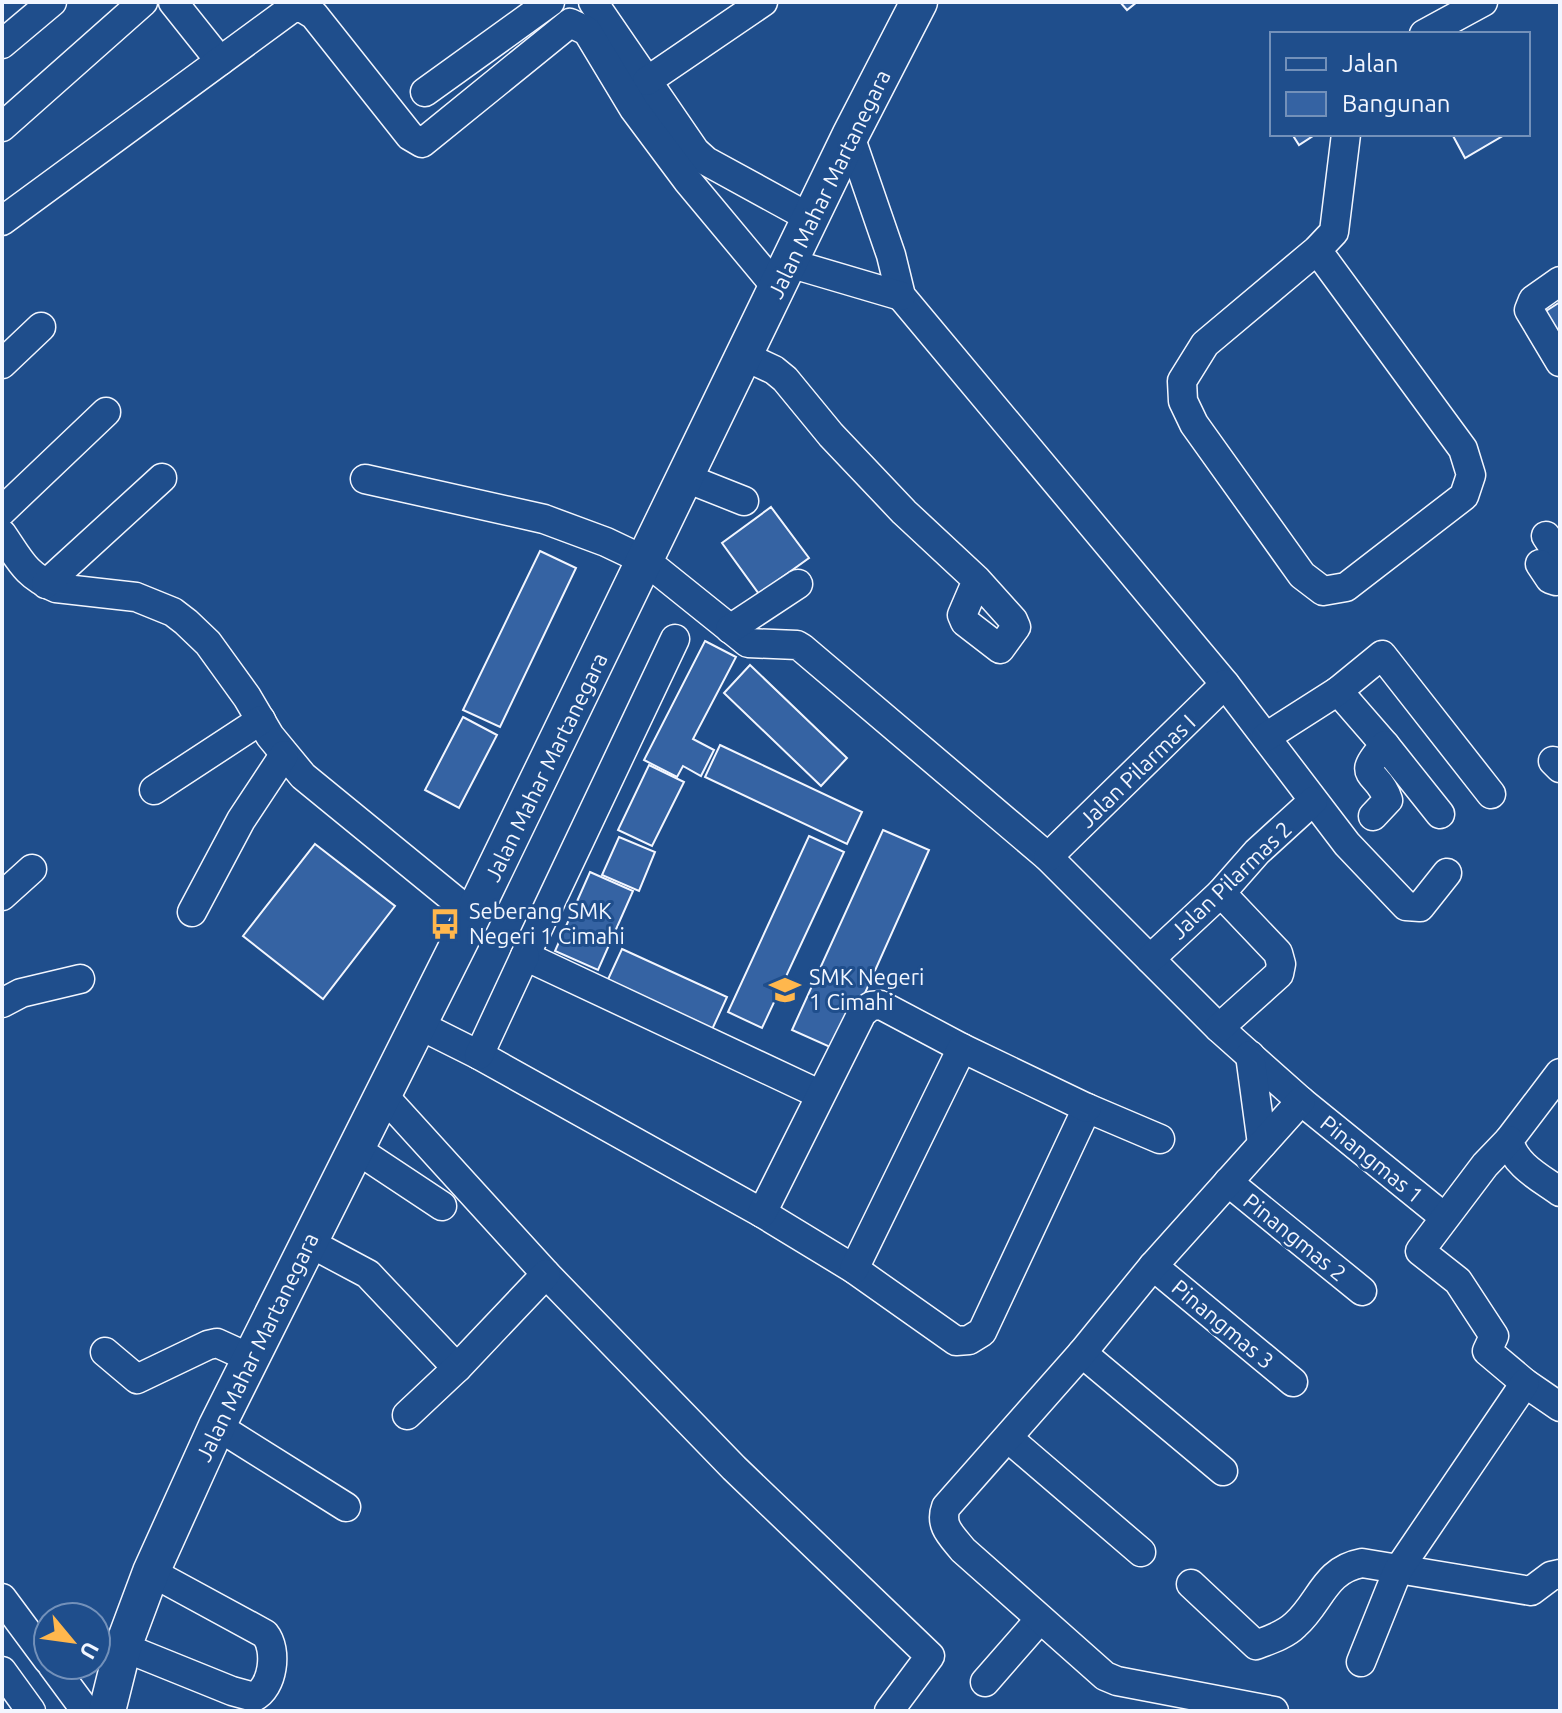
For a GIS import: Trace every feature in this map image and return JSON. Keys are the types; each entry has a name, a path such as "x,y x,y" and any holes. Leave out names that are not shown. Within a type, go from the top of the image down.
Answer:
{"main road":[{"name":"Jalan Mahar Martanegara","path":"107,1711 123,1647 151,1572 217,1426 419,1025 850,136 919,2"}],"street":[{"path":"2,44 52,2"},
{"path":"2,127 143,2"},
{"path":"173,2 220,61"},
{"path":"425,92 550,2"},
{"path":"593,2 695,151 706,161 810,218"},
{"path":"647,81 763,2"},
{"path":"1428,32 1483,2"},
{"path":"2,221 291,9 301,7 314,15 410,136 422,143 570,23 587,31 634,109 678,168 783,276 901,296"},
{"path":"850,136 891,255 901,296 1225,684 1347,844 1406,906 1420,907 1447,873"},
{"path":"1317,250 1463,449 1471,475 1464,496 1346,587 1323,591 1302,575 1194,424 1183,401 1182,381 1205,344 1317,250 1334,232 1346,136"},
{"path":"1560,281 1533,300 1529,310 1560,362"},
{"path":"2,364 41,327"},
{"path":"744,356 774,370 785,379 831,435 894,501 977,580"},
{"path":"2,511 106,412"},
{"path":"46,584 162,478"},
{"path":"686,478 744,501"},
{"name":"Pinangmas 1","path":"365,479 544,519 606,542 646,561 748,643 797,645 802,648 1048,857 1219,1028 1301,1101 1444,1217"},
{"path":"4,541 24,569 46,584 56,588 136,597 173,612 208,643 284,755 303,776 473,915"},
{"path":"730,629 798,584"},
{"path":"479,1055 675,639"},
{"path":"1266,737 1338,691 1382,655 1491,794"},
{"name":"Jalan Pilarmas I","path":"1048,857 1225,684"},
{"path":"1338,691 1440,814"},
{"path":"154,790 261,720"},
{"path":"1373,816 1388,800 1370,773 1370,761 1385,745"},
{"path":"192,912 241,820 284,755"},
{"name":"Jalan Pilarmas 2","path":"1150,959 1313,801"},
{"path":"2,896 32,869"},
{"path":"1219,1028 1279,974 1281,964 1278,953 1221,893"},
{"path":"525,956 819,1094"},
{"path":"2,1003 48,985 80,979"},
{"path":"762,1213 819,1094 862,1013 871,1006 881,1005 962,1048 1160,1139"},
{"path":"419,1025 479,1055 762,1213 854,1269 956,1341 969,1340 982,1332 1087,1108"},
{"path":"854,1269 962,1048"},
{"path":"1250,1055 1262,1144"},
{"path":"1560,1073 1420,1251 1458,1281 1494,1336 1487,1351 1560,1407"},
{"path":"383,1095 546,1274 734,1468 930,1656 901,1707"},
{"path":"1274,1711 1117,1681 1105,1676 963,1550 944,1526 943,1517 946,1507 1082,1353 1153,1266 1301,1101"},
{"path":"1509,1140 1511,1151 1519,1161 1560,1192"},
{"path":"356,1149 442,1206"},
{"name":"Pinangmas 2","path":"1228,1182 1362,1291"},
{"path":"308,1242 368,1274 457,1368"},
{"name":"Pinangmas 3","path":"1153,1266 1293,1382"},
{"path":"407,1415 457,1368 546,1274"},
{"path":"105,1352 137,1379 217,1343 250,1358"},
{"path":"1082,1353 1223,1471"},
{"path":"1361,1662 1398,1570 1525,1383"},
{"path":"217,1426 346,1507"},
{"path":"1008,1438 1141,1552"},
{"path":"1191,1584 1256,1645 1293,1628 1333,1575 1346,1566 1362,1563 1531,1591 1551,1576 1560,1574"},
{"path":"123,1647 254,1697 262,1693 268,1681 272,1663 271,1646 265,1634 151,1572"},
{"path":"2,1598 32,1638"},
{"path":"985,1682 1040,1619"},
{"path":"2,1671 31,1711"},
{"path":"64,1681 86,1711"}],"building":[{"path":"1120,2 1137,2 1127,10"},
{"path":"1293,136 1313,136 1299,145"},
{"path":"1453,136 1503,136 1465,158"},
{"path":"1560,302 1560,341 1543,313"},
{"path":"771,507 809,558 759,594 722,543"},
{"path":"540,551 576,568 500,727 463,710"},
{"path":"705,641 736,657 693,739 714,750 701,776 683,766 677,777 644,760"},
{"path":"750,665 847,758 821,786 724,693"},
{"path":"463,717 497,735 459,808 425,790"},
{"path":"720,745 862,812 847,844 705,777"},
{"path":"649,765 684,782 652,846 618,830"},
{"path":"883,830 929,850 839,1051 792,1030"},
{"path":"809,836 844,852 762,1028 728,1012"},
{"path":"619,837 655,852 639,891 602,875"},
{"path":"315,844 395,906 323,999 243,936"},
{"path":"590,872 633,891 598,970 555,951"},
{"path":"622,949 727,997 709,1036 604,988"}],"place":[{"name":"Seberang SMK Negeri 1 Cimahi","path":"445,924"},
{"name":"SMK Negeri 1 Cimahi","path":"785,990"}]}
